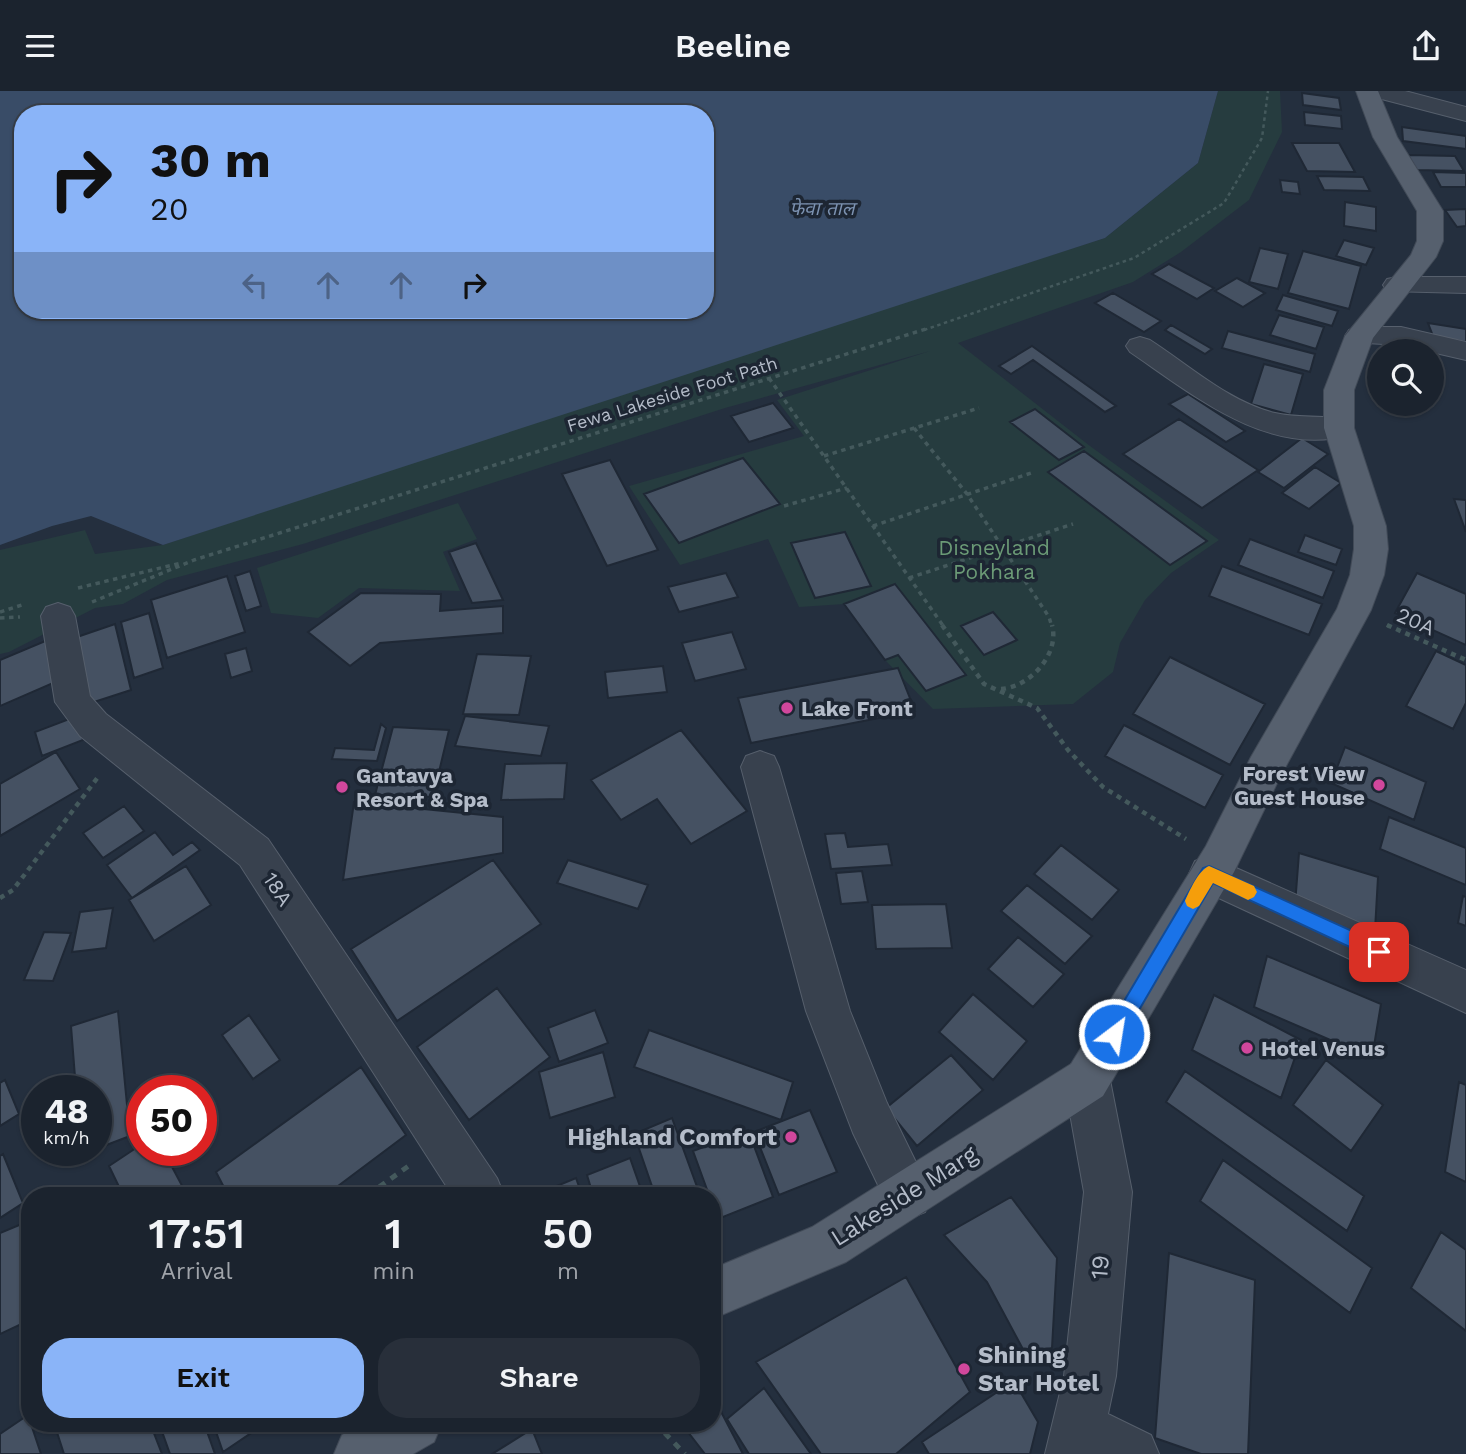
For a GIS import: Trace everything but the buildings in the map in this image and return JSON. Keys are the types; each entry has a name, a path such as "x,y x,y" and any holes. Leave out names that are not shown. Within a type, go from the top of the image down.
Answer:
{"main road":[{"path":"1087,1080 1215,866 1265,768 1354,610 1367,575 1371,549 1370,526 1339,428 1339,390 1359,336 1397,285 1423,257 1430,241 1430,211 1369,103 1367,91"},
{"name":"Lakeside Marg","path":"721,1290 829,1245 1087,1080"},
{"path":"361,1454 399,1432"}],"street":[{"path":"1378,91 1466,114"},
{"path":"1397,285 1466,285"},
{"path":"1359,336 1401,336 1466,351"},
{"path":"1140,346 1256,418 1296,427 1339,428"},
{"name":"18A","path":"64,603 73,702 93,725 254,852 475,1187"},
{"path":"760,768 828,1011 869,1117 908,1195"},
{"path":"1215,866 1466,992"},
{"name":"19","path":"1075,1441 1090,1376 1108,1192 1087,1080"},
{"path":"1075,1441 1132,1454"}],"path":[{"name":"Fewa Lakeside Foot Path","path":"0,618 64,603 998,307 1134,258 1224,203 1262,138 1268,91"},
{"path":"769,378 984,684 1037,708 1068,750 1103,787 1215,866"},
{"path":"824,456 979,408"},
{"path":"914,428 967,494 1049,617 1054,639 1025,684 1005,691 984,684"},
{"path":"873,526 1031,473"},
{"path":"785,506 847,488"},
{"path":"909,578 1073,524"},
{"path":"64,603 194,560"},
{"name":"20A","path":"1354,610 1466,660"},
{"path":"0,898 13,890 121,747"},
{"path":"664,1432 685,1454"}],"green space":[{"name":"Disneyland Pokhara","path":"1218,91 1280,91 1282,132 1249,200 1181,252 1133,282 958,343 1090,446 1219,540 1171,573 1145,600 1120,643 1113,672 1073,704 933,709 885,660 844,604 799,607 768,539 680,565 629,486 804,436 777,400 930,351 725,408 303,544 167,580 123,604 95,608 9,652 0,654 0,550 85,530 95,554 163,545 605,398 1105,238 1198,163"},
{"path":"458,503 477,539 443,552 460,591 359,588 318,618 271,613 257,568"}],"water":[{"name":"फेवा ताल","path":"0,91 1218,91 1198,163 1105,238 163,545 91,516 52,526 0,545"}],"slow traffic":[{"path":"1193,901 1209,874 1248,892"}],"place":[{"name":"Lake Front","path":"787,708"},
{"name":"Forest View Guest House","path":"1379,785"},
{"name":"Gantavya Resort & Spa","path":"342,787"},
{"name":"Hotel Venus","path":"1247,1048"},
{"name":"Highland Comfort","path":"791,1137"},
{"name":"Shining Star Hotel","path":"964,1369"}],"route":[{"path":"1114,1034 1209,874 1379,952"}]}
